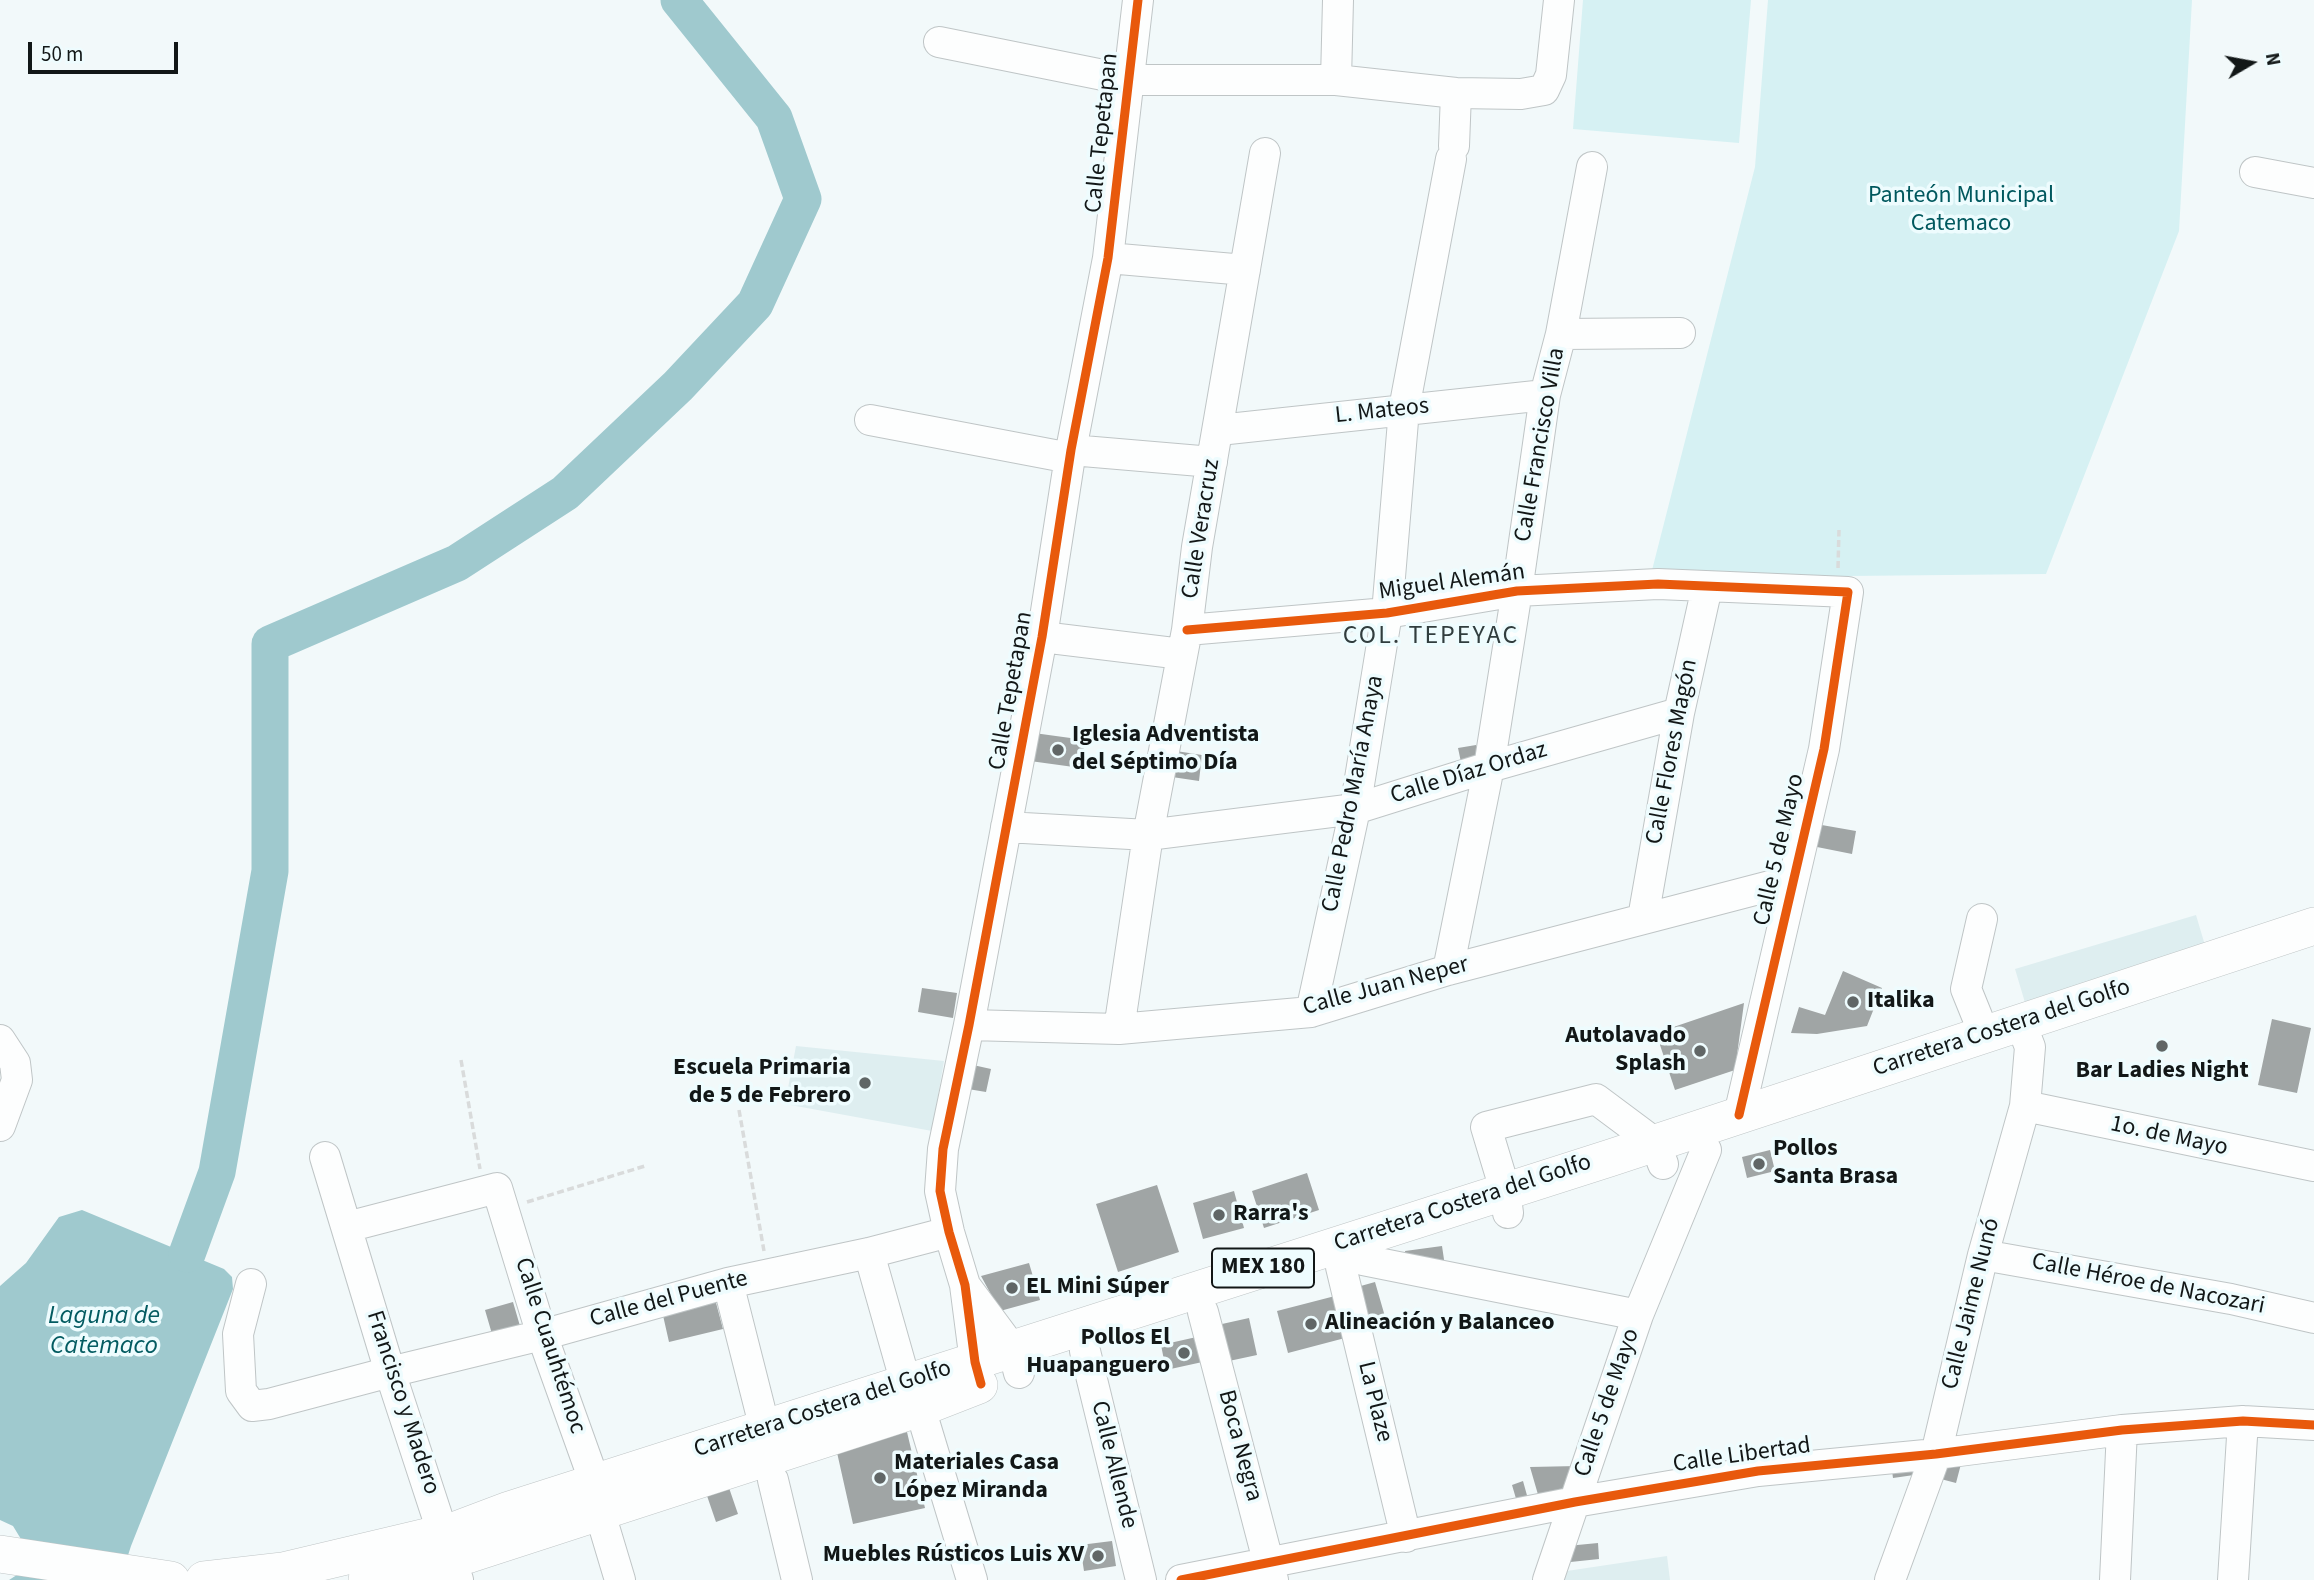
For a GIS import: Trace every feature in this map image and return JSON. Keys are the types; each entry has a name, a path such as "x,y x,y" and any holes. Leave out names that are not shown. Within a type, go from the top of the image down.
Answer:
{"main road":[{"name":"Carretera Costera del Golfo","path":"1659,1153 1706,1150 2026,1035 2314,926"},
{"name":"Carretera Costera del Golfo","path":"367,1580 451,1557 843,1419 912,1385 978,1373 1016,1362 1659,1153 1739,1115 1984,1036 2026,1035 2314,952"},
{"name":"Carretera Costera del Golfo","path":"1016,1362 1085,1351 1352,1264 1506,1202"},
{"name":"Carretera Costera del Golfo","path":"204,1580 451,1557 595,1483 765,1429 843,1419"},
{"path":"3,1555 172,1580"}],"street":[{"name":"Calle Tepetapan","path":"978,1373 965,1285 940,1191 943,1149 1042,637 1071,454 1108,258 1138,0"},
{"path":"1336,80 1338,0"},
{"path":"939,42 1128,80 1336,80 1456,93 1521,94 1544,90 1551,75 1559,0"},
{"name":"Calle Pedro María Anaya","path":"1311,1012 1355,809 1387,613 1404,409 1453,153 1456,93"},
{"name":"Calle Veracruz","path":"1119,1029 1148,835 1184,642 1197,547 1265,153"},
{"name":"Calle Francisco Villa","path":"1448,970 1489,767 1545,395 1561,334 1592,167"},
{"path":"2255,172 2314,183"},
{"path":"1108,258 1245,270"},
{"path":"1561,334 1680,333"},
{"name":"L. Mateos","path":"1219,430 1545,395"},
{"path":"870,420 1071,454 1212,462"},
{"name":"Miguel Alemán","path":"1042,637 1184,642 1517,591 1658,584 1843,592"},
{"name":"Calle Flores Magón","path":"1643,918 1679,713 1707,587"},
{"name":"Calle 5 de Mayo","path":"1739,1115 1824,749 1843,592"},
{"name":"Calle Díaz Ordaz","path":"1006,827 1148,835 1355,809 1489,767 1679,713"},
{"name":"Calle Juan Neper","path":"969,1025 1119,1029 1311,1012 1448,970 1793,880"},
{"path":"1982,919 1966,989 1984,1036"},
{"name":"Calle Jaime Nunó","path":"1890,1580 1936,1454 1983,1255 2025,1106 2026,1035"},
{"path":"0,1040 15,1063 17,1080 0,1126"},
{"path":"1506,1202 1486,1126 1596,1099 1659,1153"},
{"name":"1o. de Mayo","path":"2025,1106 2314,1167"},
{"name":"Calle 5 de Mayo","path":"1548,1580 1638,1315 1706,1150"},
{"name":"Francisco y Madero","path":"326,1157 390,1372 451,1557"},
{"path":"347,1227 494,1200"},
{"name":"Calle Cuauhtémoc","path":"494,1200 595,1483"},
{"name":"Calle del Puente","path":"251,1284 238,1334 241,1391 252,1406 269,1404 542,1335 728,1283 869,1253 949,1232"},
{"path":"869,1253 972,1580"},
{"name":"Calle Héroe de Nacozari","path":"1983,1255 2231,1299 2314,1318"},
{"path":"1352,1264 1638,1315"},
{"name":"La Plaze","path":"1352,1264 1406,1537"},
{"path":"728,1283 765,1429"},
{"path":"965,1285 1016,1362"},
{"name":"Boca Negra","path":"1203,1312 1272,1572"},
{"name":"Calle Allende","path":"1085,1351 1141,1580"},
{"path":"2233,1580 2243,1421"},
{"name":"Calle Libertad","path":"1181,1580 1272,1572 1406,1537 1575,1502 1758,1471 1936,1454 2122,1430 2243,1421 2314,1425"},
{"path":"2115,1580 2122,1430"},
{"path":"773,1479 797,1580"},
{"path":"606,1530 620,1580"}],"path":[{"path":"1839,530 1843,592"},
{"path":"461,1060 494,1200 645,1166"},
{"path":"739,1110 768,1274"}],"shaded area":[{"path":"2196,915 2207,952 2026,1006 2015,969"},
{"name":"Escuela Primaria de 5 de Febrero","path":"796,1046 944,1061 932,1131 785,1104"},
{"path":"1667,1556 1670,1580 1557,1580 1560,1572"}],"green space":[{"path":"1583,0 1751,0 1739,143 1573,129"},
{"name":"Panteón Municipal Catemaco","path":"1768,0 2192,0 2179,231 2046,574 1650,578 1755,167"}],"water":[{"name":"Laguna de Catemaco","path":"82,1210 224,1269 232,1277 233,1289 120,1580 9,1580 20,1573 24,1544 13,1526 0,1520 0,1286 26,1263 59,1217"}],"building":[{"name":"Iglesia Adventista del Séptimo Día","path":"1034,733 1085,740 1081,768 1030,761"},
{"path":"1476,745 1480,764 1462,767 1458,748"},
{"path":"1176,751 1202,755 1199,781 1172,777"},
{"path":"1816,824 1856,831 1852,854 1812,846"},
{"name":"Italika","path":"1843,971 1882,988 1867,1026 1817,1034 1791,1033 1799,1007 1825,1015"},
{"path":"922,988 957,993 953,1018 918,1012"},
{"name":"Autolavado Splash","path":"1744,1003 1735,1070 1675,1090 1656,1033"},
{"path":"2272,1019 2311,1028 2297,1093 2258,1085"},
{"path":"973,1065 991,1069 986,1092 968,1089"},
{"name":"Pollos Santa Brasa","path":"1770,1150 1775,1171 1747,1178 1742,1157"},
{"path":"1307,1173 1319,1210 1264,1228 1252,1191"},
{"path":"1157,1185 1179,1252 1118,1272 1096,1204"},
{"name":"Rarra's","path":"1234,1191 1244,1228 1203,1239 1193,1203"},
{"path":"1442,1246 1446,1273 1407,1266 1405,1251"},
{"name":"EL Mini Súper","path":"1029,1263 1040,1300 1000,1311 981,1276"},
{"path":"1375,1282 1386,1320 1361,1328 1350,1289"},
{"name":"Alineación y Balanceo","path":"1335,1296 1345,1338 1288,1353 1277,1311"},
{"path":"715,1299 723,1329 669,1342 662,1311"},
{"path":"513,1302 520,1326 492,1334 485,1310"},
{"path":"1249,1318 1257,1355 1229,1361 1222,1324"},
{"name":"Pollos El Huapanguero","path":"1201,1336 1207,1361 1166,1370 1161,1345"},
{"name":"Materiales Casa López Miranda","path":"907,1432 925,1508 853,1524 836,1448"},
{"path":"1942,1459 1961,1464 1956,1483 1937,1478"},
{"path":"1912,1460 1914,1475 1893,1478 1891,1464"},
{"path":"1577,1466 1570,1494 1539,1498 1530,1467"},
{"path":"1523,1481 1528,1499 1517,1502 1512,1485"},
{"path":"727,1482 738,1514 716,1522 705,1490"},
{"name":"Muebles Rústicos Luis XV","path":"1112,1541 1116,1566 1084,1571 1080,1545"},
{"path":"1598,1543 1599,1559 1561,1563 1567,1546"}],"waterway":[{"path":"187,1254 217,1172 270,871 270,644 457,563 565,493 678,386 755,304 803,199 774,118 679,0"}],"cycle path":[{"path":"981,1384 975,1362 965,1285 940,1191 943,1149 1042,637 1071,450 1108,258 1138,0"},
{"path":"1187,630 1387,613 1517,591 1658,584 1848,592 1824,749 1739,1115"},
{"path":"1181,1580 1575,1502 1758,1471 1936,1454 2122,1430 2243,1421 2314,1425"}],"place":[{"name":"Iglesia Adventista del Séptimo Día","path":"1058,750"},
{"name":"Italika","path":"1853,1002"},
{"name":"Bar Ladies Night","path":"2162,1046"},
{"name":"Autolavado Splash","path":"1700,1051"},
{"name":"Escuela Primaria de 5 de Febrero","path":"865,1083"},
{"name":"Pollos Santa Brasa","path":"1759,1164"},
{"name":"Rarra's","path":"1219,1215"},
{"name":"EL Mini Súper","path":"1012,1288"},
{"name":"Alineación y Balanceo","path":"1311,1324"},
{"name":"Pollos El Huapanguero","path":"1184,1353"},
{"name":"Materiales Casa López Miranda","path":"880,1478"},
{"name":"Muebles Rústicos Luis XV","path":"1098,1556"}],"district":[{"name":"COL. TEPEYAC","path":"1431,637"}]}
